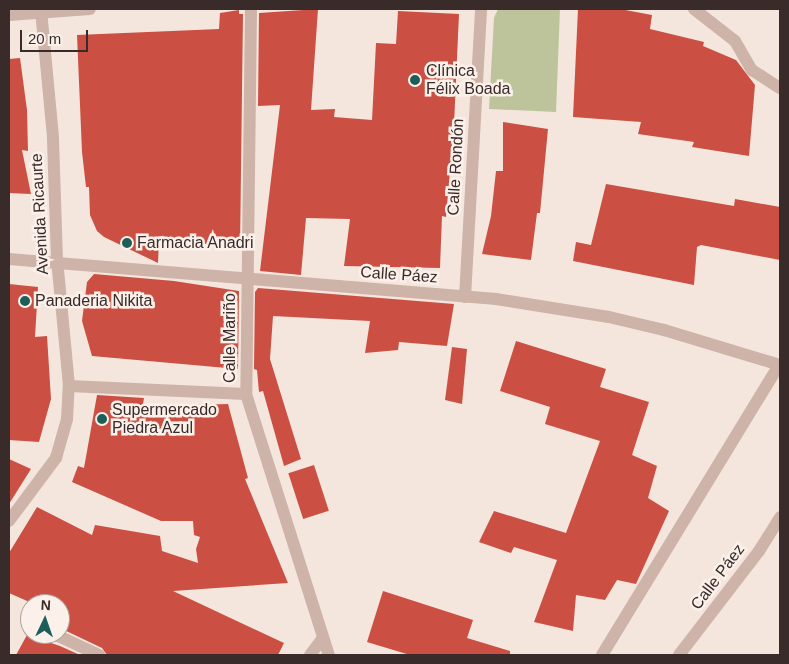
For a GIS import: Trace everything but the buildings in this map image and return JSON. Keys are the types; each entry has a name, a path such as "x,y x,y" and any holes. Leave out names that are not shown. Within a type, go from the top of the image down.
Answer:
{"street":[{"path":"9,15 41,9 90,9"},
{"name":"Avenida Ricaurte","path":"9,521 56,458 67,419 70,386 57,260 53,137 41,9"},
{"name":"Calle Mariño","path":"251,9 246,394 322,639 329,655"},
{"name":"Calle Rondón","path":"465,296 481,9"},
{"path":"694,9 734,41 752,70 780,88"},
{"name":"Calle Páez","path":"9,259 57,260 246,279 465,296 609,317 664,330 780,365"},
{"path":"602,655 780,365"},
{"path":"70,386 246,394"},
{"name":"Calle Páez","path":"679,655 759,551 780,518"},
{"path":"310,655 322,639"},
{"path":"70,641 99,655"}],"green space":[{"path":"498,9 560,9 556,112 489,109 494,18"}],"place":[{"name":"Clínica Félix Boada","path":"415,80"},
{"name":"Farmacia Anadri","path":"127,243"},
{"name":"Panaderia Nikita","path":"25,301"},
{"name":"Supermercado Piedra Azul","path":"102,419"}]}
